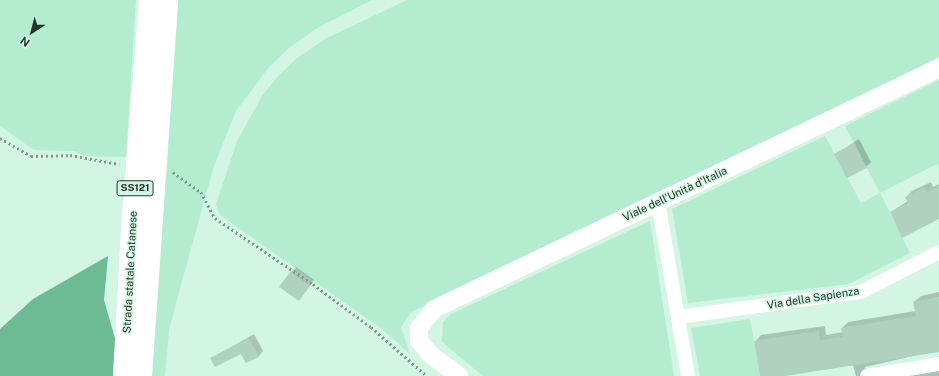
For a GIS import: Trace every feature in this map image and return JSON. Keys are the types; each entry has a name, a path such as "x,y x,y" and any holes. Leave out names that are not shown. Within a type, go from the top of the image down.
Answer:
{"main road":[{"name":"Strada statale Catanese","path":"124,376 132,228 150,0"},
{"name":"Strada statale Catanese","path":"141,376 167,0"}],"street":[{"name":"Viale dell'Unità d'Italia","path":"459,376 429,353 419,340 419,328 434,309 939,68"},
{"path":"658,202 688,376"},
{"name":"Via della Sapienza","path":"678,317 861,292 939,252"},
{"path":"867,376 914,372 939,364"}],"path":[{"path":"0,138 31,156 70,155 94,161 126,164"},
{"path":"170,170 201,192 215,218 358,317 427,376"}],"green space":[{"path":"0,0 136,0 126,157 85,156 74,151 34,150 0,126"},
{"path":"177,0 372,0 317,28 289,48 269,67 236,111 213,169 178,296 169,330 165,376 151,376"},
{"path":"407,0 939,0 939,57 411,312 401,327 410,354 382,329 220,215 216,204 237,141 262,96 278,76 297,58 325,39"},
{"path":"939,80 939,167 937,164 880,193 845,126"},
{"path":"825,136 861,203 880,193 910,253 849,284 688,303 672,209"},
{"path":"650,221 674,376 483,376 442,342 443,322 451,314"},
{"path":"108,256 104,300 116,342 113,376 0,376 0,329 33,299"},
{"path":"750,319 760,376 700,376 691,328"}],"building":[{"path":"854,143 867,168 847,178 834,154"},
{"path":"939,186 939,219 902,238 890,212 908,203 905,197 924,187 927,192"},
{"path":"290,272 310,286 299,301 279,287"},
{"path":"939,297 939,352 785,376 760,376 754,341 819,331 820,340 843,337 841,328 916,316 913,302"},
{"path":"249,338 259,357 246,363 241,354 215,367 210,358"}]}
